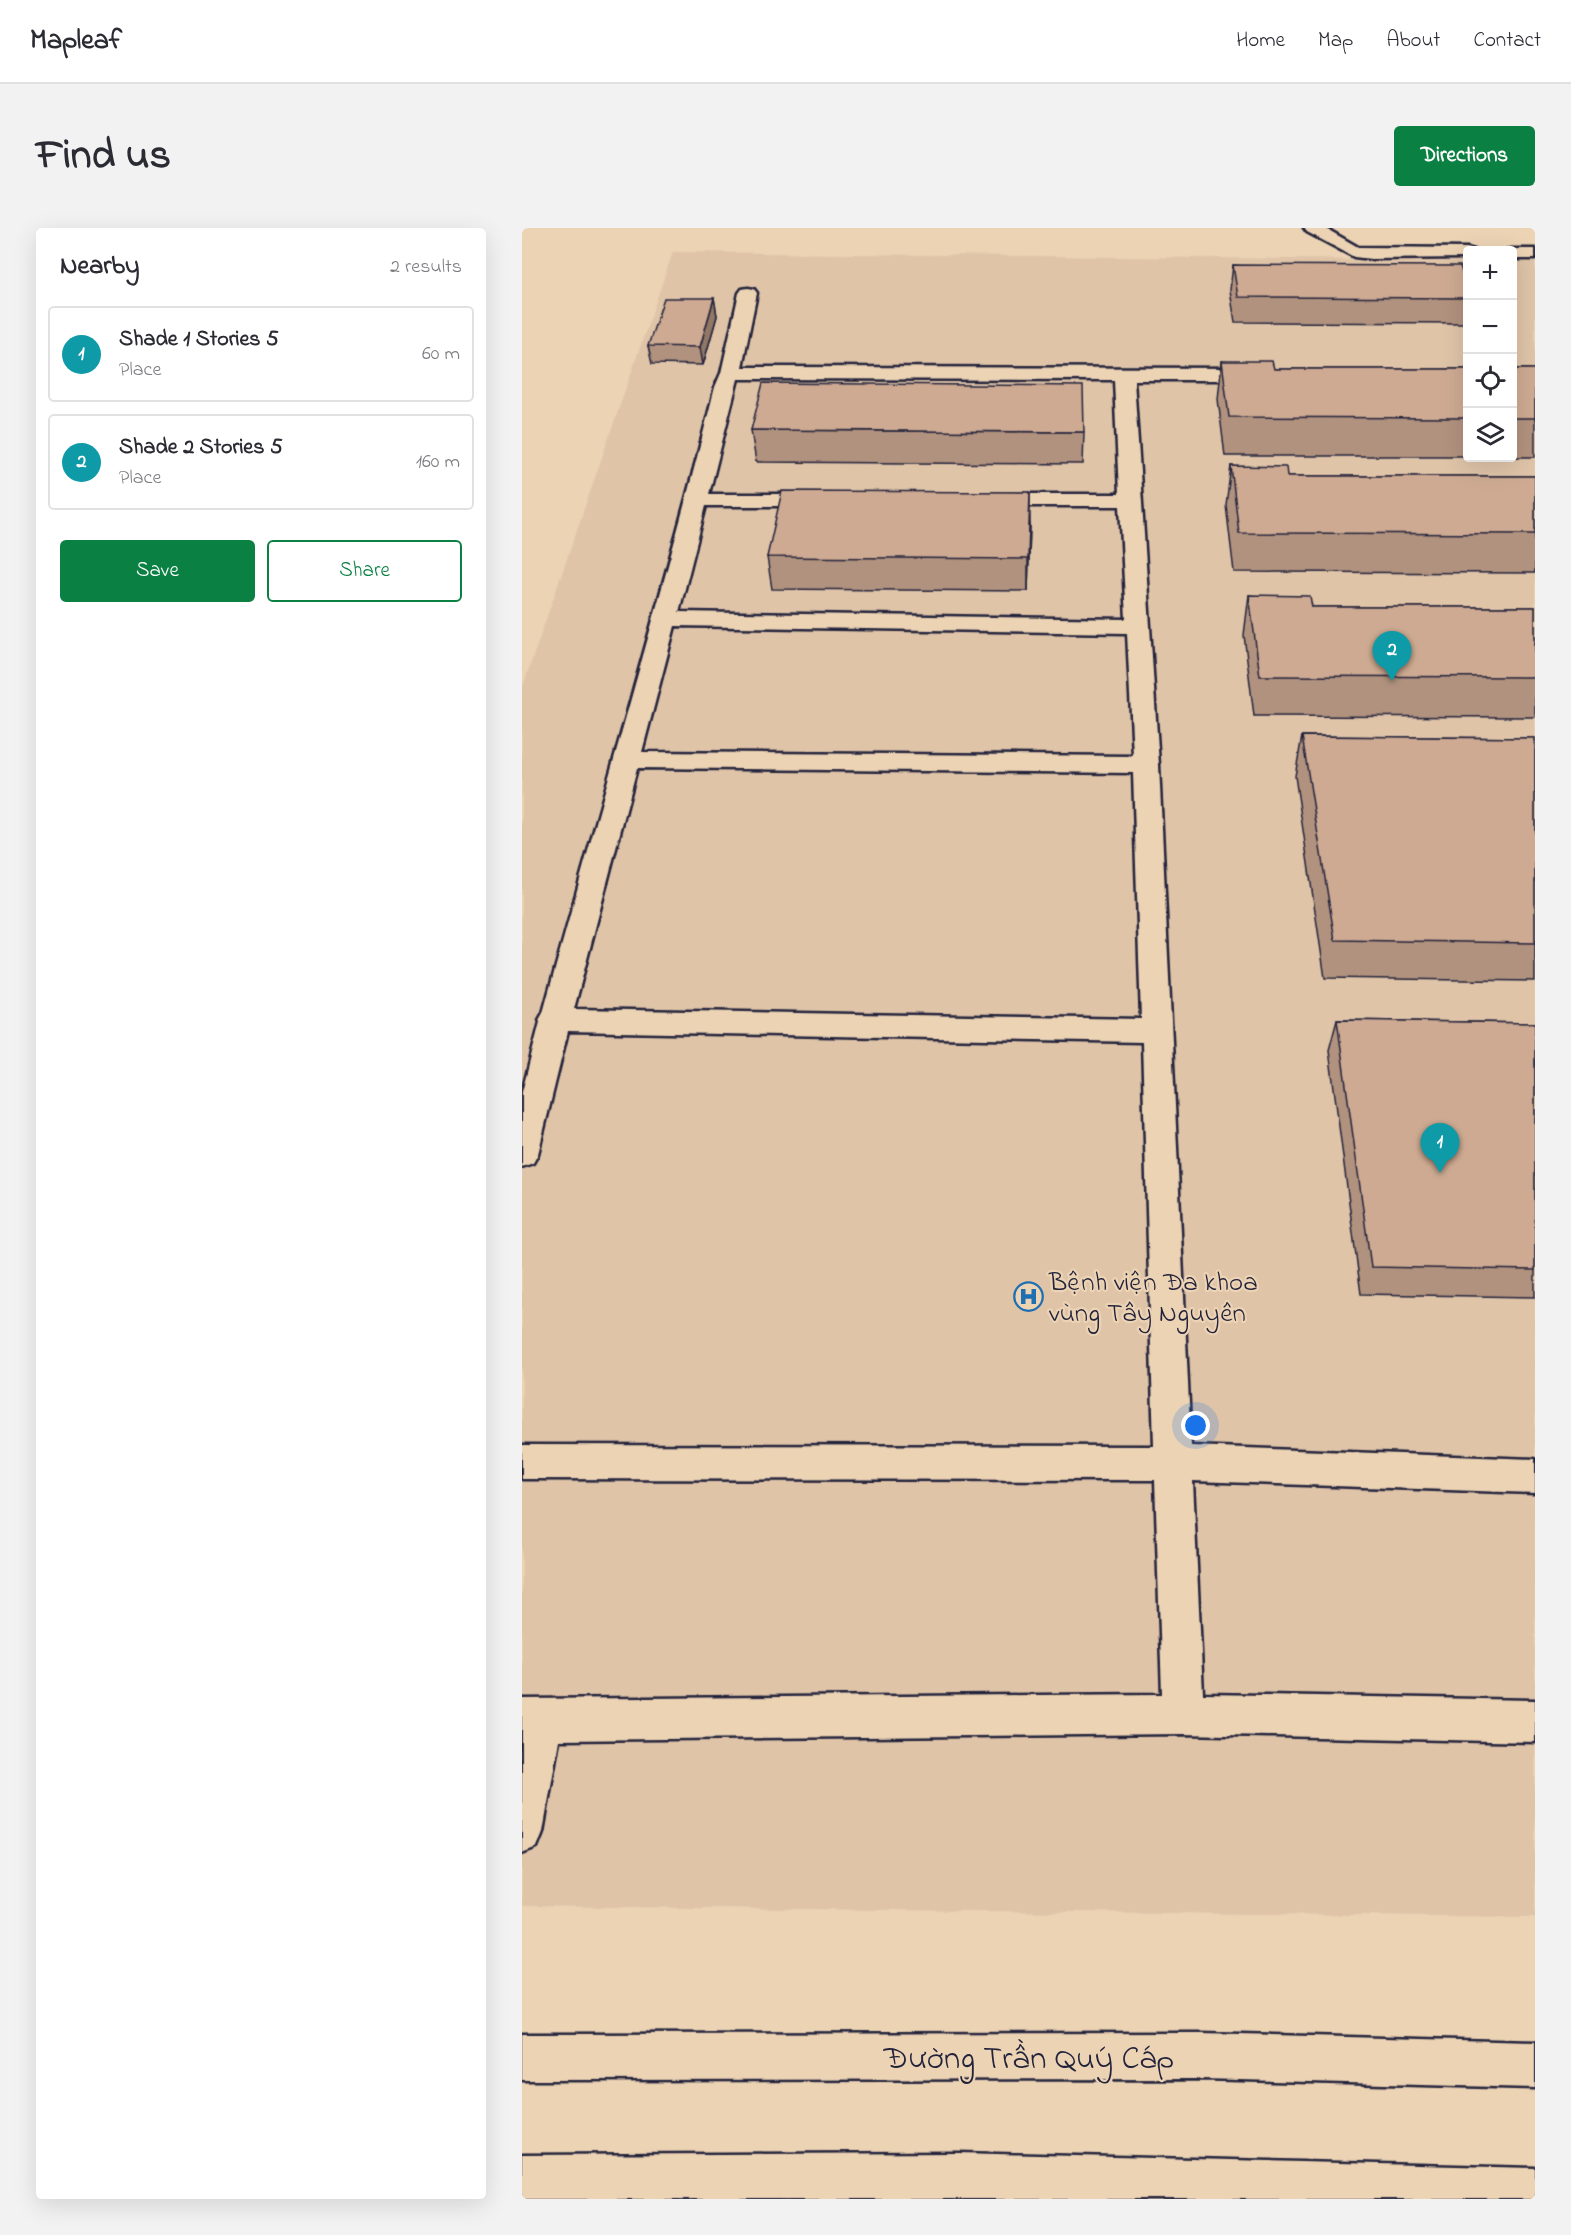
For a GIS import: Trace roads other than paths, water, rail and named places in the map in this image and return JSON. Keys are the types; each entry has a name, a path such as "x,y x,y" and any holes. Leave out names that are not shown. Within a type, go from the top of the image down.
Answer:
{"street":[{"path":"1313,228 1354,252 1371,254 1463,253"},
{"path":"1517,254 1535,254"},
{"path":"522,1154 554,1020 699,500 725,387 731,373 748,293"},
{"path":"731,373 1290,374"},
{"path":"1124,373 1129,500 1140,626 1183,1714"},
{"path":"699,500 842,500"},
{"path":"961,500 1129,500"},
{"path":"665,619 1140,626"},
{"path":"625,760 1146,765"},
{"path":"554,1020 1157,1031"},
{"path":"522,1462 1172,1463 1535,1476"},
{"path":"522,1832 532,1720 1183,1714 1535,1721"},
{"name":"Đường Trần Quý Cáp","path":"522,2057 1201,2056 1535,2065"},
{"path":"522,2179 959,2177 1535,2192"}],"place":[{"name":"Shade 2 Stories 5","path":"1392,681"},
{"name":"Shade 1 Stories 5","path":"1440,1173"},
{"name":"Bệnh viện Đa khoa vùng Tây Nguyên","path":"1028,1297"}]}
